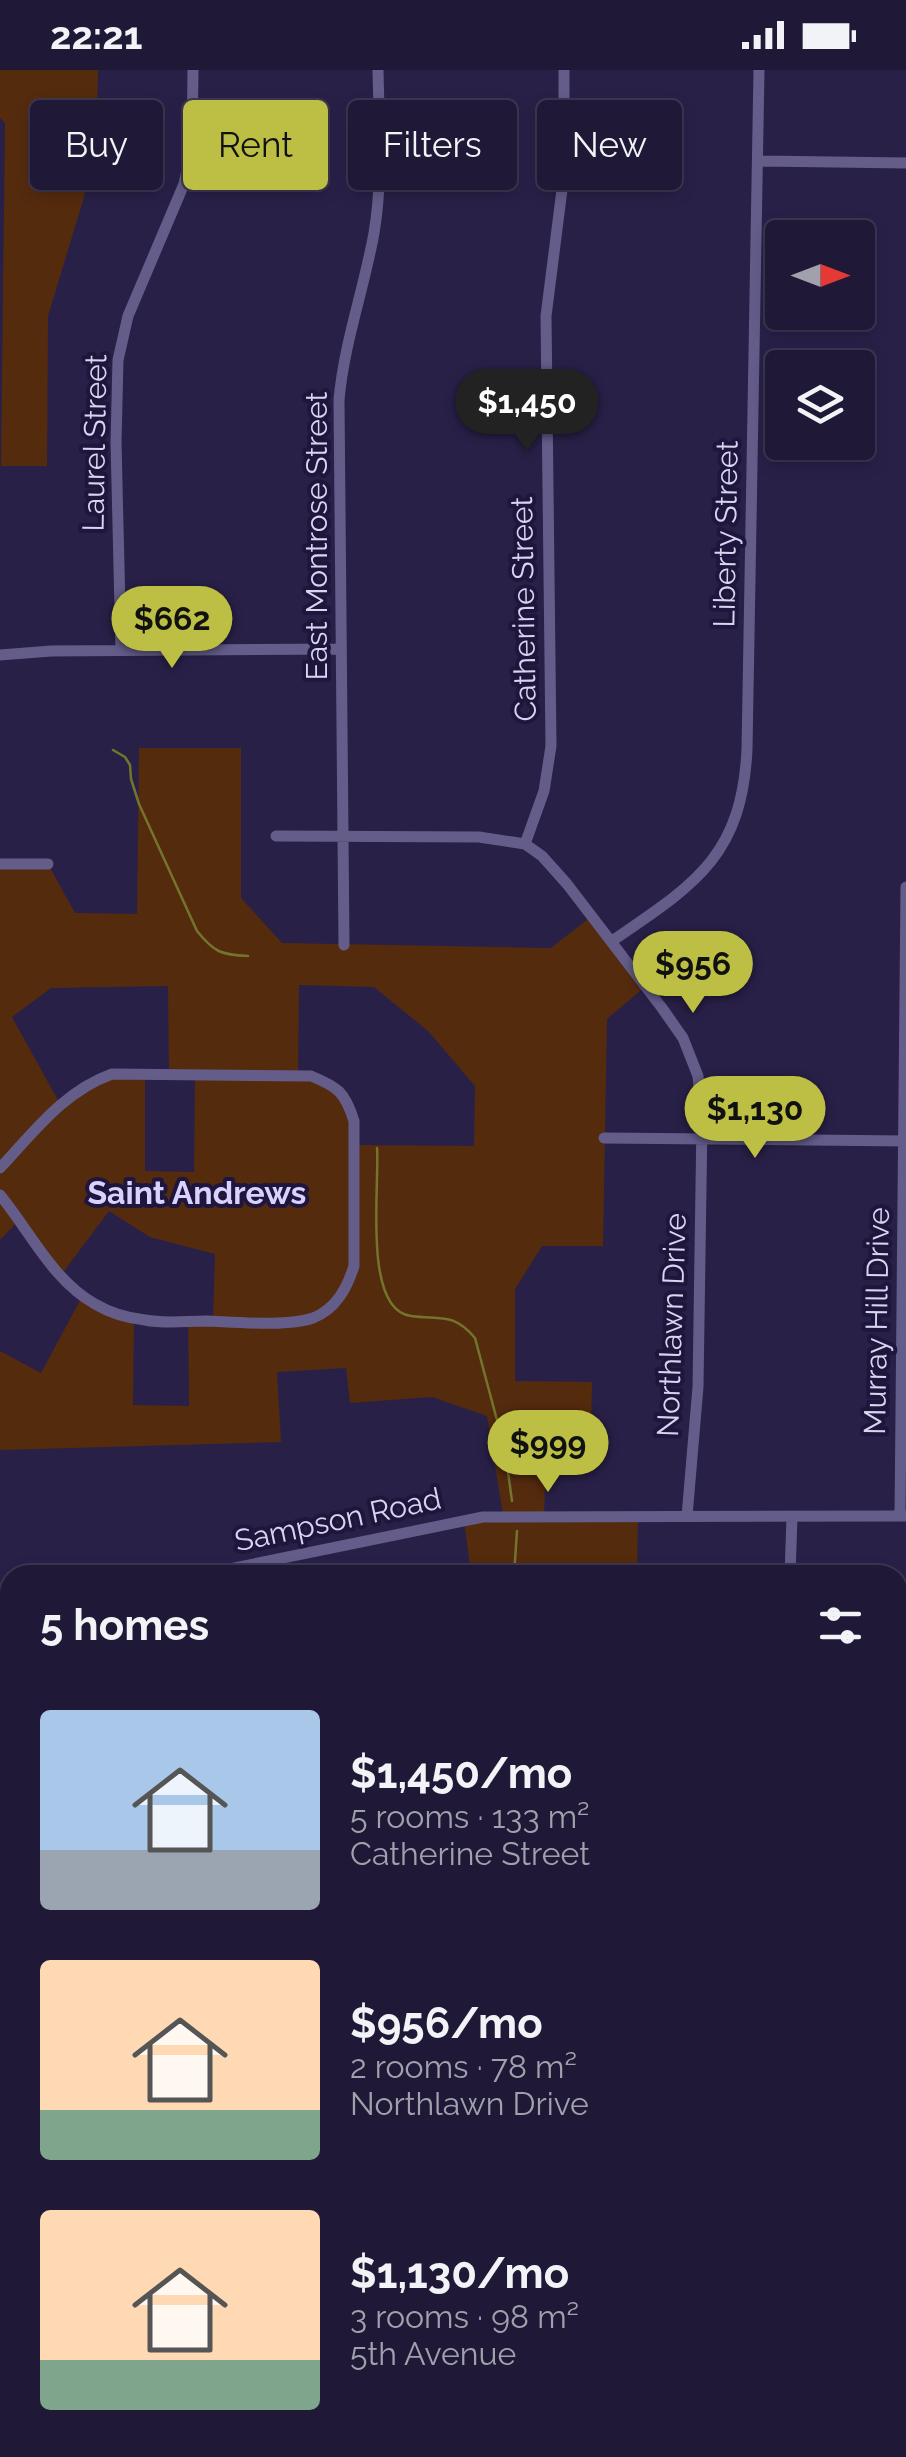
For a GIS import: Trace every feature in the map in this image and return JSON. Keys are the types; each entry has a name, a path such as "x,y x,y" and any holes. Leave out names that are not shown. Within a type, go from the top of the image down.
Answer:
{"street":[{"name":"Laurel Street","path":"121,650 118,360 128,316 184,184 193,128 193,70"},
{"name":"East Montrose Street","path":"344,945 339,400 344,358 377,212 378,70"},
{"name":"Catherine Street","path":"525,844 544,790 551,746 546,316 564,174 564,70"},
{"name":"Liberty Street","path":"612,941 673,898 708,866 730,834 744,791 748,749 759,70"},
{"path":"758,161 906,163"},
{"path":"0,655 52,651 341,649"},
{"path":"276,836 479,837 525,844"},
{"name":"Northlawn Drive","path":"525,844 542,856 662,1008 690,1051 700,1086 698,1387 687,1516"},
{"path":"0,864 48,864"},
{"name":"Murray Hill Drive","path":"903,1516 906,887"},
{"path":"0,1168 68,1097 112,1074 311,1076 332,1085 347,1098 354,1120 354,1266 348,1286 334,1304 313,1318 283,1322 148,1321 114,1314 72,1286 0,1195"},
{"path":"604,1138 905,1141"},
{"path":"790,1565 792,1516"},
{"name":"Sampson Road","path":"249,1565 483,1517 903,1516"}],"shaded area":[{"path":"0,70 98,70 97,100 30,100 30,190 85,190 48,316 47,466 1,466 5,123 0,118"},
{"path":"139,748 241,748 241,898 282,943 551,948 592,916 646,986 607,1019 603,1246 542,1246 515,1289 515,1381 592,1382 591,1435 560,1435 546,1463 544,1515 638,1517 637,1565 470,1565 464,1520 503,1515 487,1416 432,1397 350,1403 346,1368 277,1372 281,1442 0,1450 0,1351 41,1373 83,1295 134,1318 133,1405 189,1406 188,1321 213,1321 215,1254 150,1237 109,1211 61,1275 19,1220 0,1240 0,864 48,864 75,913 137,914","holes":["299,985 374,987 428,1031 475,1086 474,1146 355,1145 347,1098 298,1075","168,986 169,1074 195,1074 194,1172 145,1171 145,1074 91,1081 60,1104 12,1017 51,988"]}],"waterway":[{"path":"113,750 130,765 139,804 197,931 219,951 248,956"},
{"path":"377,1148 377,1243 385,1292 396,1309 411,1316 453,1321 475,1338 505,1450 512,1501"},
{"path":"515,1565 517,1531"}],"district":[{"name":"Saint Andrews","path":"197,1193"}]}
